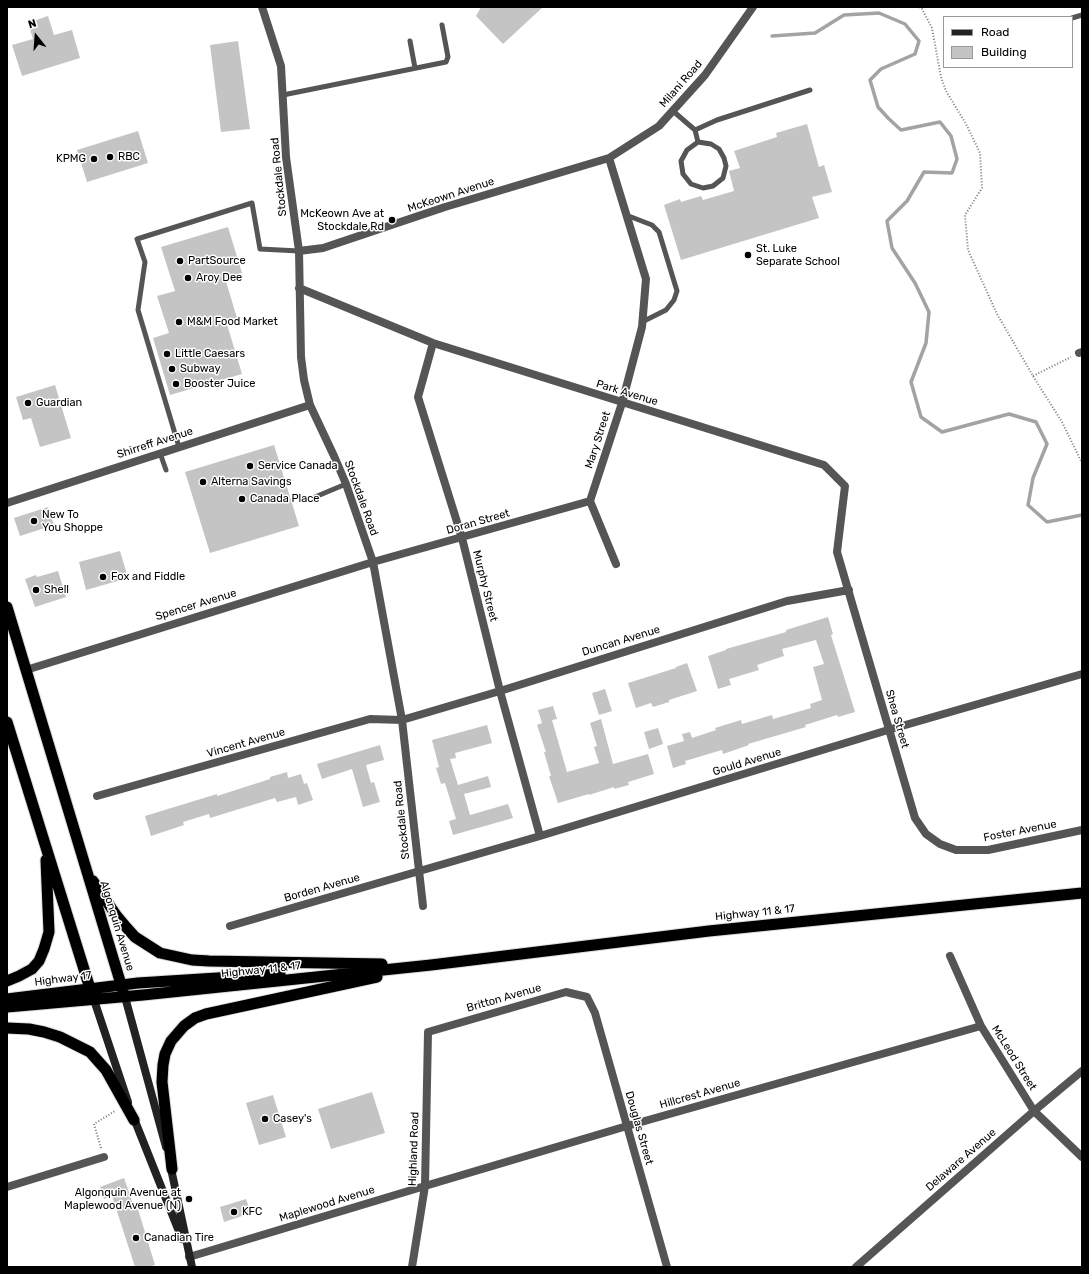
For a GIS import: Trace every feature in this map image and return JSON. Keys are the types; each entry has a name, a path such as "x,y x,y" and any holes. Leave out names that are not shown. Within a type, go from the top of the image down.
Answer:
{"highway":[{"name":"Algonquin Avenue","path":"7,607 125,997"},
{"name":"Algonquin Avenue","path":"7,722 94,1000"},
{"path":"7,981 32,969 39,961 49,932 45,844"},
{"path":"87,872 116,915 135,937 160,953 167,955 192,960 209,961 431,965"},
{"name":"Highway 11 & 17","path":"94,1000 431,965 717,930 1082,894"},
{"path":"172,1169 162,1082 163,1065 165,1054 171,1041 184,1026 195,1018 206,1014 431,965"},
{"name":"Highway 11 & 17","path":"121,985 226,977 431,965"},
{"name":"Highway 17","path":"7,999 121,985"},
{"name":"Highway 17","path":"7,1007 94,1000"},
{"path":"7,1028 29,1029 44,1032 60,1037 90,1052 106,1070 134,1120"}],"main road":[{"name":"Algonquin Avenue","path":"125,997 172,1169 189,1257"},
{"name":"Algonquin Avenue","path":"94,1000 134,1120 192,1267"}],"street":[{"name":"Stockdale Road","path":"262,7 281,66 286,157 298,251 301,358 304,380 310,405 346,484 373,562 402,720 423,906"},
{"name":"Milani Road","path":"609,158 659,126 705,75 753,7"},
{"name":"McKeown Avenue","path":"298,251 323,248 445,207 609,158"},
{"name":"Mary Street","path":"590,501 622,403 642,322 646,279 609,158"},
{"name":"Park Avenue","path":"299,288 433,343 824,465 845,486 837,552 849,590"},
{"name":"Murphy Street","path":"433,343 418,397 462,538 500,691 540,836"},
{"name":"Shirreff Avenue","path":"7,503 310,405"},
{"name":"Doran Street","path":"373,562 590,501"},
{"path":"590,501 616,564"},
{"name":"Spencer Avenue","path":"26,670 373,562"},
{"name":"Duncan Avenue","path":"402,720 500,691 787,601 849,590"},
{"name":"Shea Street","path":"849,590 888,730 915,818 926,834 940,844"},
{"name":"Gould Avenue","path":"419,872 888,730 1082,674"},
{"name":"Vincent Avenue","path":"97,796 370,720 402,720"},
{"name":"Foster Avenue","path":"940,844 956,850 988,850 1082,830"},
{"name":"Borden Avenue","path":"230,926 419,872"},
{"name":"McLeod Street","path":"950,956 981,1026 1034,1112 1082,1157"},
{"name":"Britton Avenue","path":"428,1032 566,992 587,997"},
{"name":"Douglas Street","path":"587,997 595,1013 667,1267"},
{"name":"Hillcrest Avenue","path":"425,1186 628,1126 981,1026"},
{"name":"Highland Road","path":"412,1267 425,1186 428,1032"},
{"name":"Delaware Avenue","path":"856,1267 1082,1071"},
{"path":"7,1187 104,1157"},
{"name":"Maplewood Avenue","path":"189,1257 425,1186"}],"lane":[{"path":"283,95 446,62 448,56 442,25"},
{"path":"410,41 415,68"},
{"path":"695,130 717,120 810,90"},
{"path":"673,111 695,130 698,142"},
{"path":"698,142 711,144 719,149 724,158 726,166 722,178 714,186 703,188 691,184 683,174 681,161 687,150 698,142"},
{"path":"178,447 138,310 144,262 137,239 252,203 260,249 298,251"},
{"path":"626,215 652,225 659,232 676,291 674,300 666,310 642,322"},
{"path":"160,453 166,470"},
{"path":"315,497 346,484"}],"path":[{"path":"919,7 922,9 932,28 941,77 946,91 966,124 980,153 982,188 965,215 968,250 997,314 1062,422 1082,463"},
{"path":"1033,376 1081,352"},
{"path":"104,1157 94,1124 125,1105"}],"building":[{"path":"481,7 543,7 503,44 476,16"},
{"path":"48,16 54,35 72,30 80,58 22,76 12,45 33,39 28,23"},
{"path":"238,41 250,129 221,132 210,45"},
{"path":"807,124 819,167 824,165 832,192 812,197 819,218 681,260 664,205 680,199 681,202 701,196 703,200 734,191 729,171 740,168 734,151 777,137 776,133"},
{"path":"138,131 148,163 87,182 77,150"},
{"path":"228,227 242,273 225,278 237,318 226,321 242,374 170,395 153,338 169,333 157,296 175,291 161,247"},
{"path":"55,385 71,438 40,447 31,418 23,420 16,397"},
{"name":"Canada Place","path":"274,445 299,526 210,553 185,472"},
{"name":"New To You Shoppe","path":"48,507 54,525 20,536 14,518"},
{"path":"120,551 128,578 86,590 79,562"},
{"path":"58,571 66,597 35,607 25,579 36,575 37,577"},
{"path":"828,617 833,634 831,635 855,712 838,717 837,715 805,725 806,727 748,744 749,745 723,754 722,750 685,761 686,764 673,768 667,746 684,741 682,734 690,732 692,738 716,730 715,728 741,720 742,724 772,715 773,719 811,708 810,704 822,700 813,667 824,664 816,640 782,649 784,656 757,665 759,670 729,679 731,685 718,689 708,656 726,649 786,632 786,630"},
{"path":"687,663 697,691 653,707 651,703 636,708 628,683 676,668"},
{"path":"605,689 612,711 599,715 592,693"},
{"path":"553,706 557,719 552,720 567,772 599,763 594,747 597,746 590,723 601,719 613,764 648,754 654,774 628,782 629,785 614,789 614,787 558,803 549,776 551,776 544,752 546,752 537,725 542,723 538,710"},
{"path":"487,725 492,743 455,753 456,758 450,759 458,785 488,776 491,787 464,794 470,815 508,804 513,818 453,835 449,821 456,819 445,783 441,784 436,768 439,767 432,740"},
{"path":"658,728 663,744 649,749 644,732"},
{"path":"380,745 384,760 366,765 371,783 374,782 380,802 363,807 352,769 322,779 317,764"},
{"path":"287,772 288,778 301,774 304,784 307,783 313,800 298,805 296,797 277,802 275,798 210,818 209,814 183,822 184,825 151,836 145,816 217,794 217,796"},
{"path":"372,1092 385,1133 331,1149 318,1109"},
{"path":"273,1095 286,1137 259,1145 246,1103"},
{"name":"Canadian Tire","path":"124,1178 134,1207 137,1206 155,1265 149,1267 135,1267 112,1196 104,1199 100,1187"},
{"path":"246,1199 251,1213 224,1222 220,1207"}],"waterway":[{"path":"772,36 815,33 844,15 879,13 905,24 919,41 915,54 881,69 870,80 878,107 901,130 940,122 951,136 957,159 952,173 924,172 907,201 887,221 892,248 915,283 929,312 926,343 911,382 921,417 942,432 1009,414 1036,422 1047,444 1033,478 1028,505 1047,522 1082,515"}],"place":[{"name":"RBC","path":"110,157"},
{"name":"KPMG","path":"94,159"},
{"name":"McKeown Ave at Stockdale Rd","path":"392,220"},
{"name":"St. Luke Separate School","path":"748,255"},
{"name":"PartSource","path":"180,261"},
{"name":"Aroy Dee","path":"188,278"},
{"name":"M&M Food Market","path":"179,322"},
{"name":"Little Caesars","path":"167,354"},
{"name":"Subway","path":"172,369"},
{"name":"Booster Juice","path":"176,384"},
{"name":"Guardian","path":"28,403"},
{"name":"Service Canada","path":"250,466"},
{"name":"Alterna Savings","path":"203,482"},
{"name":"Canada Place","path":"242,499"},
{"name":"New To You Shoppe","path":"34,521"},
{"name":"Fox and Fiddle","path":"103,577"},
{"name":"Shell","path":"36,590"},
{"name":"Casey's","path":"265,1119"},
{"name":"Algonquin Avenue at Maplewood Avenue (N)","path":"189,1199"},
{"name":"KFC","path":"234,1212"},
{"name":"Canadian Tire","path":"136,1238"}]}
